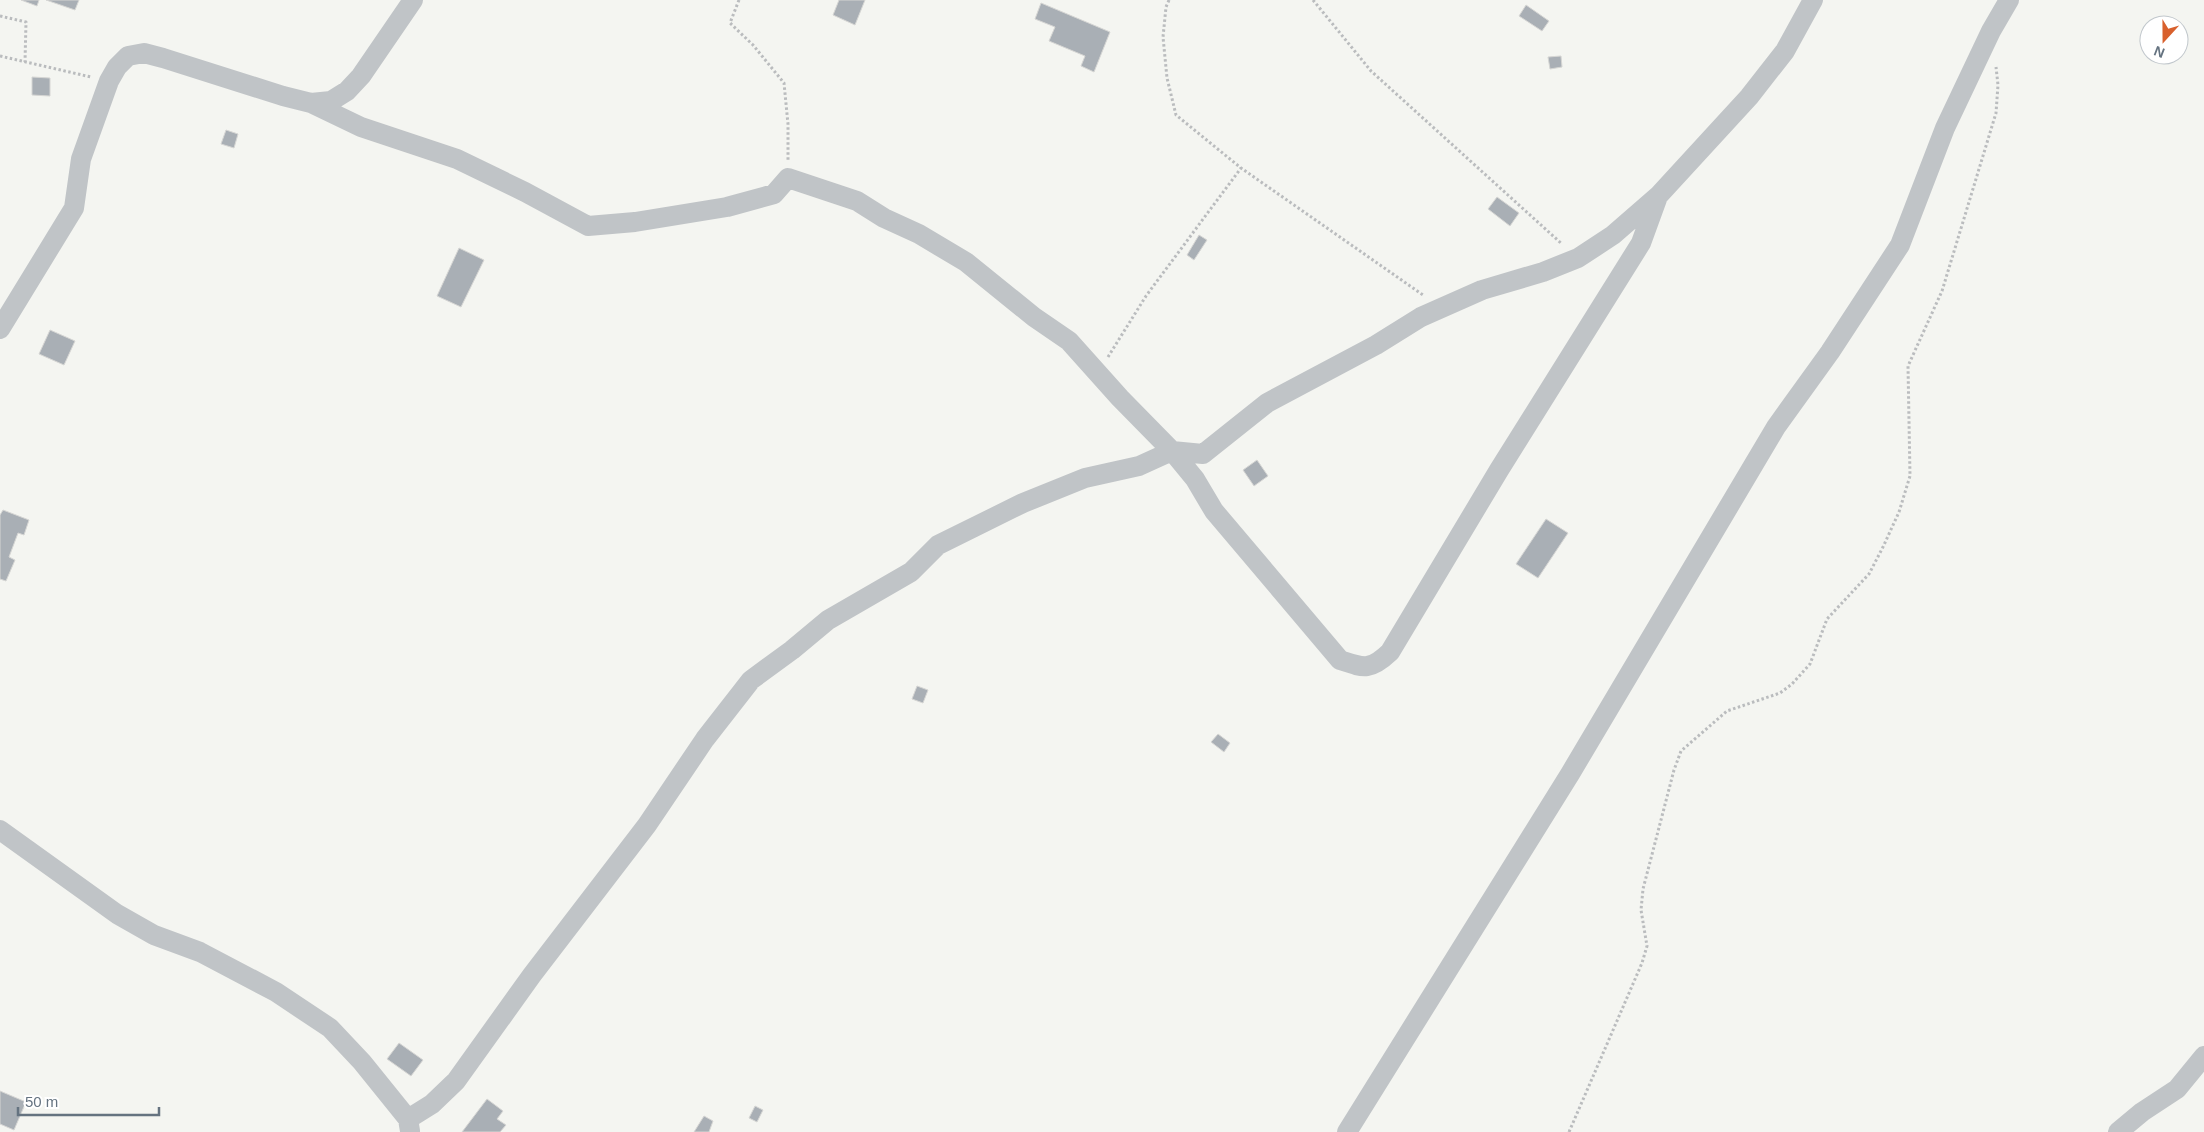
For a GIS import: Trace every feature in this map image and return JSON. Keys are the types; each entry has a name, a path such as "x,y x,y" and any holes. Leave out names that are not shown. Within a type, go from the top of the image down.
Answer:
{"street":[{"path":"311,103 331,100 347,91 361,76 413,0"},
{"path":"0,830 117,914 154,935 200,952 276,992 330,1028 362,1062 409,1126 456,1081 532,975 647,825 705,739 751,680 828,620 911,572 938,545 1023,503 1085,478 1139,466 1172,451 1203,454 1267,402 1441,308 1482,290 1543,272 1578,258 1613,235 1659,195 1749,97 1785,51 1813,0"},
{"path":"1347,1132 1570,774 1776,427 1830,352 1900,245 1945,128 1991,31 2009,0"},
{"path":"0,329 74,208 81,159 109,81 117,67 128,56 144,53 311,103 361,127 457,158 588,226 635,222 727,207 774,194 788,178 857,201 884,218 920,234 966,262 1034,317 1069,341 1120,398 1172,451 1195,479 1214,511 1340,660 1362,667 1378,664 1390,652 1499,470 1641,243 1659,195"},
{"path":"2118,1132 2142,1112 2177,1089 2204,1056"}],"path":[{"path":"739,0 730,23 753,45 784,83 788,124 788,178"},
{"path":"1169,0 1166,7 1163,37 1167,78 1176,115 1241,168 1441,308"},
{"path":"1313,0 1372,71 1578,258"},
{"path":"0,16 26,22 25,62"},
{"path":"1569,1132 1642,963 1647,946 1641,910 1643,889 1674,770 1681,751 1726,711 1780,693 1792,684 1810,664 1827,619 1869,574 1899,512 1910,476 1908,366 1942,291 1996,113 1998,85 1991,31"},
{"path":"0,56 109,81"},
{"path":"1098,372 1146,296 1241,168"}],"building":[{"path":"21,0 39,0 37,6"},
{"path":"46,0 79,0 75,10"},
{"path":"839,0 865,0 855,25 833,15"},
{"path":"1041,3 1110,32 1094,72 1081,66 1085,56 1049,41 1055,27 1035,19"},
{"path":"1526,5 1549,21 1542,31 1519,16"},
{"path":"1561,56 1562,67 1550,69 1548,57"},
{"path":"32,77 50,78 50,96 32,95"},
{"path":"226,130 238,134 234,148 221,144"},
{"path":"1497,197 1519,213 1510,226 1488,209"},
{"path":"1199,235 1207,240 1194,260 1187,255"},
{"path":"459,248 484,260 461,307 437,296"},
{"path":"50,330 75,341 64,365 39,354"},
{"path":"1257,460 1268,476 1254,486 1243,470"},
{"path":"3,510 29,520 24,535 18,533 9,557 15,560 6,581 0,579 0,515"},
{"path":"1546,519 1568,533 1538,578 1516,564"},
{"path":"917,686 928,690 923,703 912,699"},
{"path":"1218,734 1230,743 1224,752 1211,742"},
{"path":"399,1043 423,1060 411,1076 387,1059"},
{"path":"0,1091 26,1102 14,1130 0,1124"},
{"path":"487,1099 503,1111 497,1119 506,1125 500,1132 462,1132"},
{"path":"755,1106 763,1110 757,1122 749,1118"},
{"path":"704,1116 713,1121 709,1132 694,1132"}]}
